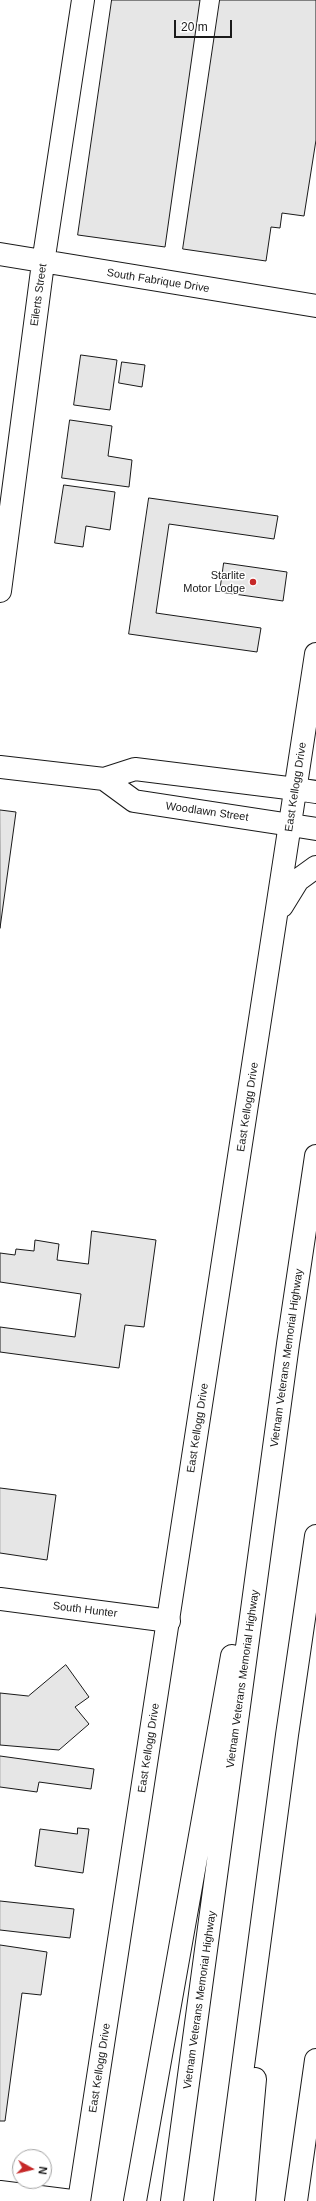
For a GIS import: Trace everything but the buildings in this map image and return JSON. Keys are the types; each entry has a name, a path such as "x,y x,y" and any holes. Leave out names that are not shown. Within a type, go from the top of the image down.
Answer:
{"main road":[{"name":"Eilerts Street","path":"0,591 43,263 83,0"},
{"name":"South Fabrique Drive","path":"0,254 43,263 316,306"},
{"name":"East Kellogg Drive","path":"79,2201 291,825 306,791 310,701 316,654"},
{"path":"310,701 316,730"},
{"path":"0,768 104,779 135,769 306,791"},
{"name":"Woodlawn Street","path":"104,779 134,802 316,829"},
{"path":"278,912 298,880 316,867"},
{"name":"Vietnam Veterans Memorial Highway","path":"172,2201 288,1344 316,1156"},
{"path":"135,2201 288,1344"},
{"path":"225,2201 287,1735 316,1536"},
{"name":"South Hunter","path":"0,1599 169,1621"},
{"path":"244,2201 287,1735"},
{"path":"296,2201 316,2060"},
{"path":"0,2192 72,2201"}],"place":[{"name":"Starlite Motor Lodge","path":"253,582"}]}
